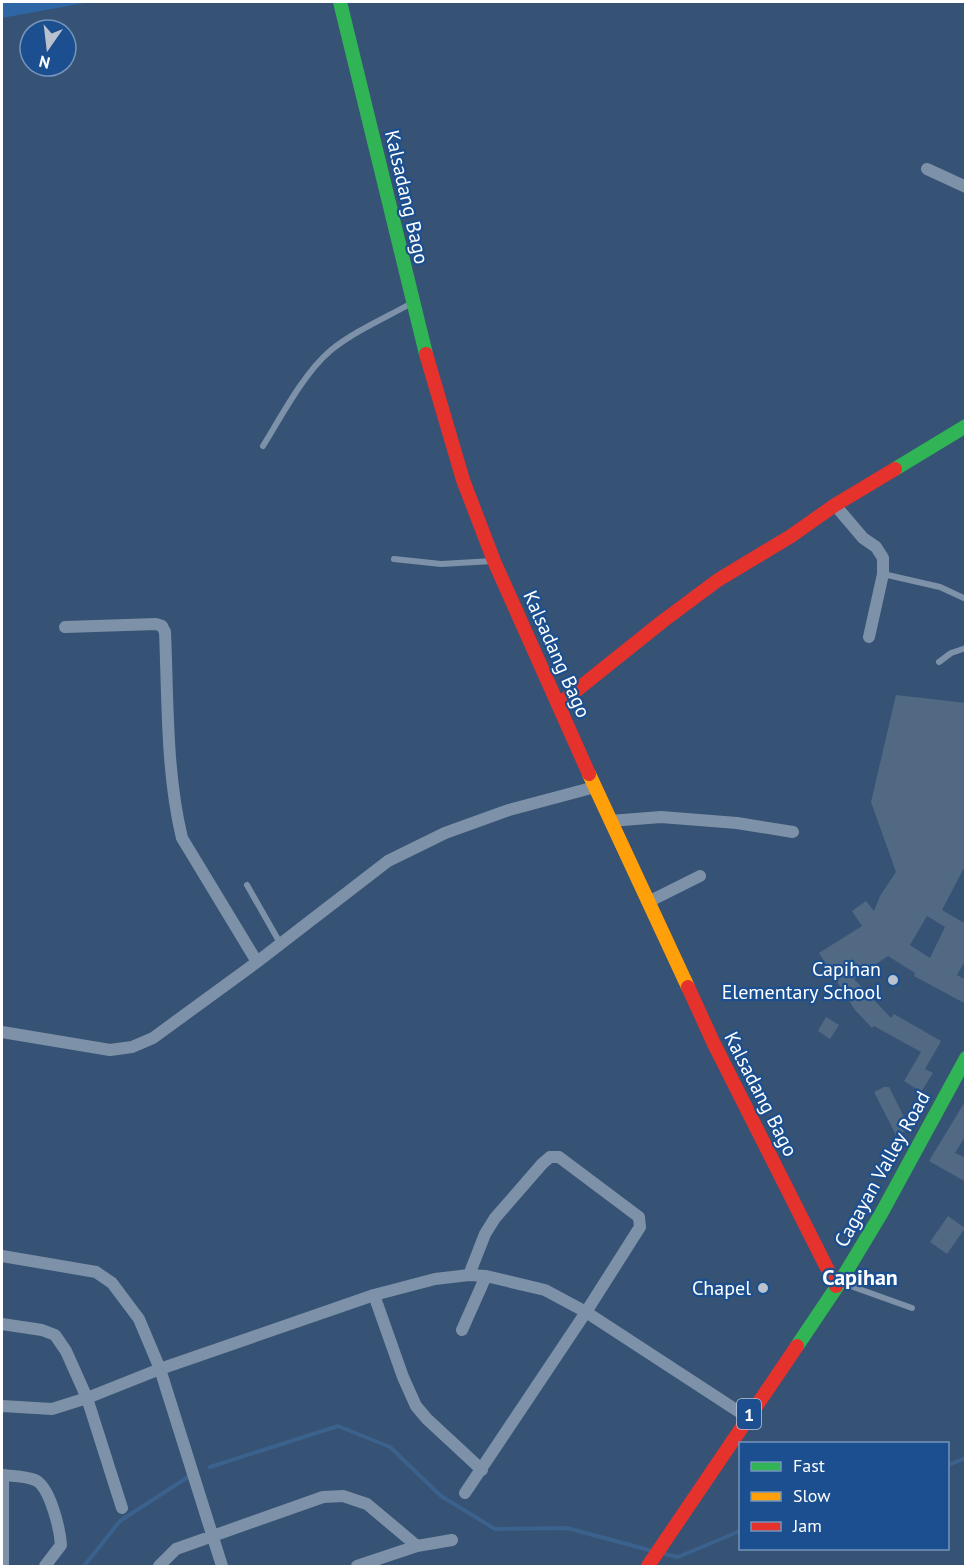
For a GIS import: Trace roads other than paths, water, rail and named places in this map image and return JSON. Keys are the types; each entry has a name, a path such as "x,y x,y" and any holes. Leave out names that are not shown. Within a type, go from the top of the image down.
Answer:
{"main road":[{"name":"Kalsadang Bago","path":"340,2 412,303 442,414 463,480 494,561 610,821 714,1044 838,1284"},
{"path":"558,705 718,580 791,536 835,505 966,426"},
{"name":"Cagayan Valley Road","path":"648,1566 838,1284 961,1078 966,1058"}],"street":[{"path":"927,169 966,187"},
{"path":"835,505 863,538 876,547 883,558 883,574 869,637"},
{"path":"65,627 156,624 162,626 165,632 171,758 177,818 182,838 257,962"},
{"path":"2,1032 110,1050 132,1047 153,1038 257,962 388,861 445,833 508,810 595,787"},
{"path":"610,821 661,817 738,823 792,832"},
{"path":"648,902 700,876"},
{"path":"465,1493 640,1227 639,1217 559,1157 550,1157 495,1218 485,1234 469,1275"},
{"path":"2,1256 96,1272 112,1283 139,1318 160,1369 222,1566"},
{"path":"2,1406 52,1409 374,1295 435,1279 469,1275 486,1276 545,1290 586,1312 747,1417"},
{"path":"462,1330 486,1276"},
{"path":"374,1295 403,1377 416,1406 482,1470"},
{"path":"2,1324 42,1330 55,1335 66,1351 87,1398 122,1508"},
{"path":"3,1566 2,1475 35,1480 42,1486 49,1498 61,1533 61,1545 45,1566"},
{"path":"159,1566 176,1549 212,1534 323,1497 343,1496 367,1504 417,1546"},
{"path":"357,1566 417,1546 452,1540"}],"lane":[{"path":"263,446 313,368 329,352 412,303"},
{"path":"394,559 441,564 494,561"},
{"path":"883,574 940,587 966,599"},
{"path":"939,662 951,653 966,648"},
{"path":"247,885 280,943"},
{"path":"838,1284 912,1308"}],"waterway":[{"path":"210,1467 338,1426 390,1447 441,1496 495,1529 567,1528 649,1550"},
{"path":"949,1465 966,1458"},
{"path":"84,1566 120,1521 188,1477"},
{"path":"665,1554 678,1557 739,1531"}],"place":[{"name":"Capihan Elementary School","path":"893,980"},
{"name":"Chapel","path":"763,1288"}],"district":[{"name":"Capihan","path":"860,1277"}]}
